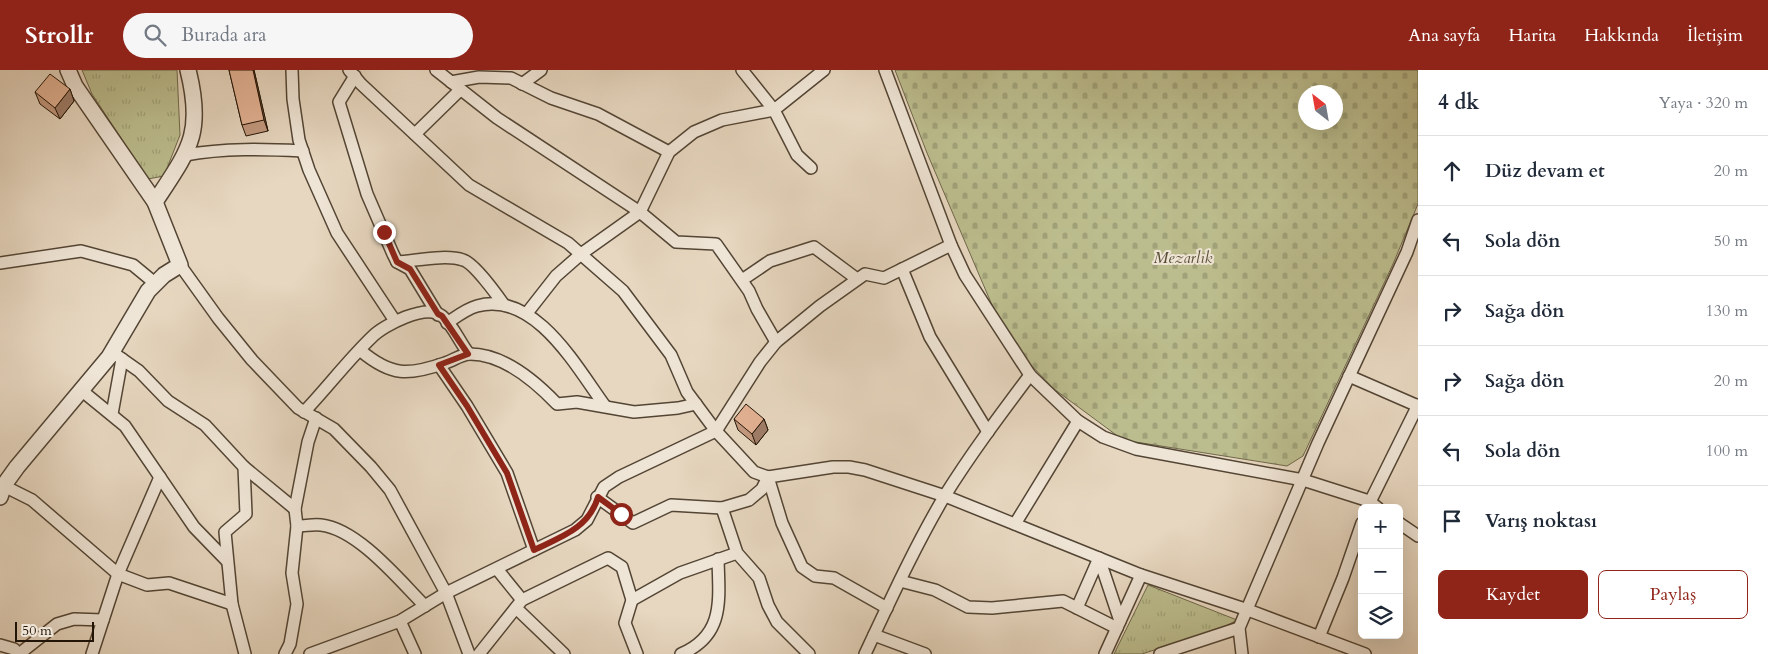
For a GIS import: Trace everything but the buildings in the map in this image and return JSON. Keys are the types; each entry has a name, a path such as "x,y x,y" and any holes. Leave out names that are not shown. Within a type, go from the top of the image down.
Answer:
{"street":[{"path":"68,70 75,86 155,202 180,265 218,318 252,360 298,408 334,429 390,490 446,593 469,654"},
{"path":"155,202 185,155 196,124 195,98 190,70"},
{"path":"292,70 293,99 299,140 303,152 337,233 395,321"},
{"path":"436,70 496,118 640,212 676,242 716,244 742,280 776,342"},
{"path":"522,84 541,70"},
{"path":"742,70 774,110 797,155 811,168"},
{"path":"527,313 556,276 581,254 640,212 669,152 694,132 722,120 774,110 824,70"},
{"path":"885,70 951,245 982,304 1030,375 1078,421 1103,437 1136,449 1303,480 1366,504"},
{"path":"468,354 410,269 397,262 367,194 339,102 352,73 469,185 568,243 623,291 671,355 687,392 716,431 754,472 768,477 833,467 849,467 945,496 1141,575 1248,610 1365,654"},
{"path":"451,82 479,77 511,78 550,98 598,114 669,152"},
{"path":"415,134 460,90"},
{"path":"185,155 251,148 303,152"},
{"path":"1242,654 1239,628 1349,376 1407,252 1418,220"},
{"path":"310,654 330,652 400,621 446,593 497,569 581,525 594,508 604,487 619,477 716,431 760,362 776,342 857,279 866,274 884,278 951,245"},
{"path":"742,280 770,261 814,247 857,279"},
{"path":"0,263 81,251 133,265 156,284"},
{"path":"397,262 450,258 464,260 488,284 504,306"},
{"path":"180,265 148,291 117,355 81,390 1,489 32,500 118,574 147,585 169,583 232,604"},
{"path":"902,269 930,337 988,432"},
{"path":"304,412 372,337 395,321 418,313 443,319 478,306 504,306 527,313 555,338 605,406"},
{"path":"361,351 375,363 397,372 408,373 439,365 468,354 494,358 520,372 542,388 557,404 577,402 634,412 678,408 696,404"},
{"path":"112,414 117,355"},
{"path":"117,355 139,371 168,400 205,425 244,466 295,509"},
{"path":"439,365 467,406 507,473 534,550"},
{"path":"865,654 900,581 945,496 988,432 1030,375"},
{"path":"1349,376 1418,405 1372,504"},
{"path":"81,390 125,426 194,526 227,561"},
{"path":"285,654 290,644 297,604 292,573 297,526 295,509 308,442 316,418"},
{"path":"1015,524 1078,421"},
{"path":"244,466 246,514 225,532 232,604 245,654"},
{"path":"92,654 118,574 160,477"},
{"path":"598,497 633,523 671,505 722,508 750,500 762,489 768,477"},
{"path":"768,477 782,523 802,567 815,576 834,578 887,608"},
{"path":"722,508 736,552 759,578 768,605 777,622 809,654"},
{"path":"297,526 322,525 343,532 370,552 425,606"},
{"path":"1403,526 1418,536"},
{"path":"1319,637 1358,535"},
{"path":"632,600 680,573 736,552"},
{"path":"479,654 519,604 608,558 622,567 632,600 626,623 638,654"},
{"path":"1077,608 1099,558"},
{"path":"1099,558 1119,624"},
{"path":"681,654 693,649 714,626 720,600 718,559"},
{"path":"497,569 519,604 564,654"},
{"path":"1105,654 1141,575"},
{"path":"900,581 935,590 968,607 1001,608 1063,601 1119,624"},
{"path":"0,645 14,649 18,654 56,624 74,619 103,620"},
{"path":"400,621 415,654"},
{"path":"1160,654 1239,628"},
{"path":"874,635 925,654"}],"green space":[{"path":"82,70 177,70 180,135 164,176 148,179 92,94"},
{"name":"Mezarlık","path":"895,70 1418,70 1418,204 1393,264 1303,456 1287,466 1123,440 1054,389 1029,363 995,312 927,153"},
{"path":"1148,585 1237,620 1224,627 1142,654 1114,654"}],"route":[{"path":"384,232 397,262 410,269 438,314 442,316 468,354 439,365 467,406 507,473 534,550 575,530 587,520 598,497 621,514"}]}
